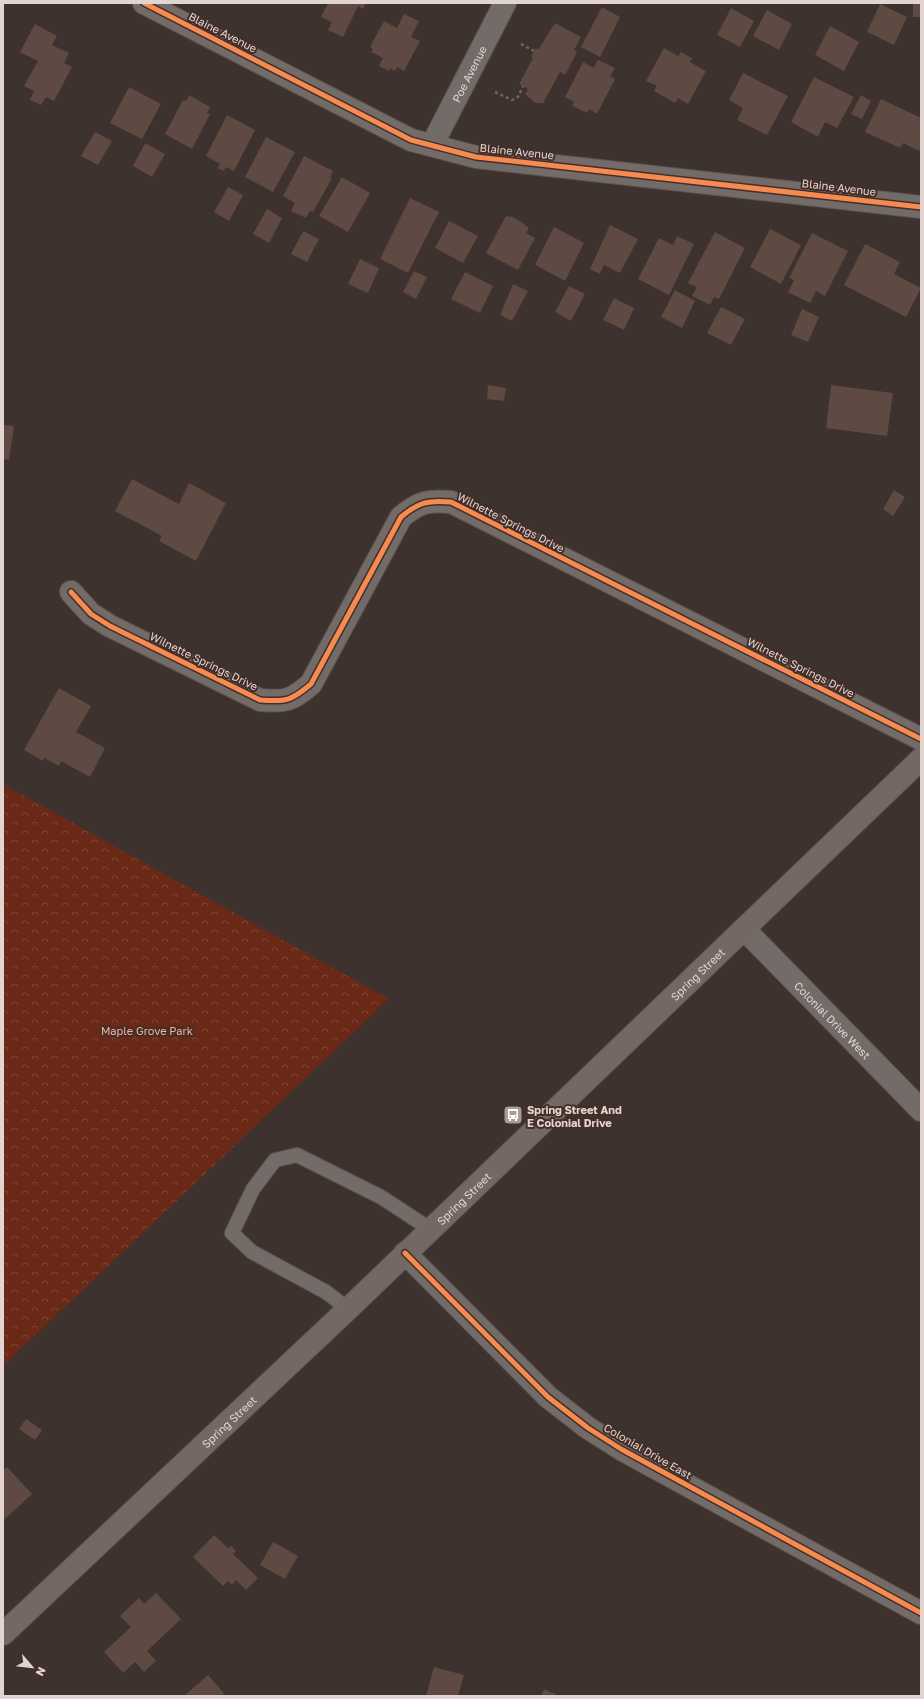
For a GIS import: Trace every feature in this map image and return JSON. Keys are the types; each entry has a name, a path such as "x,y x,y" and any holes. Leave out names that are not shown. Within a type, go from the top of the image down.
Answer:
{"main road":[{"name":"Spring Street","path":"3,1634 348,1309 921,759"}],"street":[{"name":"Blaine Avenue","path":"144,3 412,140 476,157 921,206"},
{"name":"Poe Avenue","path":"432,145 506,3"},
{"name":"Wilnette Springs Drive","path":"71,592 91,614 110,626 260,700 280,702 297,696 311,684 401,516 415,506 432,500 451,502 921,739"},
{"name":"Colonial Drive West","path":"744,929 921,1110"},
{"name":"Colonial Drive East","path":"405,1253 548,1397 588,1428 622,1449 921,1613"}],"lane":[{"path":"348,1309 326,1292 252,1252 232,1233 253,1189 275,1160 297,1155 381,1197 430,1229"}],"path":[{"path":"521,44 534,51"},
{"path":"495,92 512,100 518,97 523,86"}],"green space":[{"name":"Maple Grove Park","path":"3,784 389,999 3,1366"}],"building":[{"path":"328,3 366,3 363,9 358,6 343,37 328,30 332,22 321,17"},
{"path":"913,3 921,3 921,17 913,17"},
{"path":"880,4 907,17 894,45 867,32"},
{"path":"602,7 620,17 600,57 581,47"},
{"path":"731,8 754,21 740,47 717,35"},
{"path":"767,10 792,24 779,50 753,36"},
{"path":"404,14 419,21 411,37 420,41 404,71 397,67 395,71 390,68 389,71 379,66 383,58 371,52 373,49 370,47 384,21 397,28"},
{"path":"555,23 581,37 574,50 577,52 565,75 560,72 543,103 535,103 525,94 528,89 519,84 533,58 531,56 536,48 538,50"},
{"path":"35,24 57,36 52,45 69,53 64,63 72,67 54,101 46,97 41,105 30,100 34,91 24,86 38,61 20,52"},
{"path":"830,26 859,42 844,71 815,55"},
{"path":"664,48 678,56 681,52 692,58 690,62 706,71 688,104 678,98 675,103 654,91 657,86 646,81"},
{"path":"598,60 615,68 610,76 615,79 597,114 589,109 587,113 572,106 574,102 565,97 583,62 594,68"},
{"path":"743,73 788,96 767,135 737,120 743,108 729,100"},
{"path":"814,77 854,97 837,128 825,122 818,137 791,122"},
{"path":"129,87 161,104 142,139 110,123"},
{"path":"189,95 210,107 207,113 210,114 192,149 165,134 183,100 186,101"},
{"path":"861,95 871,101 862,119 851,114"},
{"path":"881,99 921,118 921,148 919,151 903,143 900,148 865,132"},
{"path":"227,115 255,130 234,171 226,167 224,171 217,168 220,164 206,156"},
{"path":"95,132 112,141 98,165 81,156"},
{"path":"266,137 295,152 273,192 245,177"},
{"path":"145,143 165,154 152,177 133,166"},
{"path":"304,156 333,171 330,177 332,178 313,212 310,211 306,218 291,211 295,203 283,196"},
{"path":"342,177 370,193 348,232 319,216"},
{"path":"228,187 243,195 229,221 214,212"},
{"path":"410,198 439,212 408,273 380,259"},
{"path":"267,209 282,218 269,243 253,234"},
{"path":"506,216 520,221 529,228 526,233 535,238 518,270 486,253"},
{"path":"449,221 478,236 463,263 435,248"},
{"path":"610,225 638,239 620,273 604,265 600,274 590,269"},
{"path":"554,227 584,243 565,281 535,265"},
{"path":"770,229 801,245 781,284 750,267"},
{"path":"303,231 319,239 307,262 291,254"},
{"path":"715,232 745,248 719,299 714,297 710,305 692,296 697,287 688,283"},
{"path":"812,233 848,251 825,296 816,291 810,303 788,292 794,280 789,278"},
{"path":"677,236 694,244 669,295 638,279 659,238 673,245"},
{"path":"865,244 900,262 894,274 921,288 906,317 844,285"},
{"path":"360,259 379,268 368,293 348,284"},
{"path":"414,271 427,277 416,299 403,292"},
{"path":"465,272 493,286 480,313 451,299"},
{"path":"513,284 528,291 512,321 500,315"},
{"path":"569,286 585,294 571,321 555,312"},
{"path":"675,290 695,301 682,328 661,317"},
{"path":"614,298 634,308 624,330 603,320"},
{"path":"721,307 745,319 731,345 707,333"},
{"path":"802,309 819,317 808,342 791,335"},
{"path":"488,385 506,388 504,401 487,399"},
{"path":"831,385 893,393 887,436 826,428"},
{"path":"3,425 14,426 9,460 3,459"},
{"path":"132,479 179,504 189,483 226,503 196,561 159,541 162,536 115,511"},
{"path":"894,490 905,497 893,516 883,509"},
{"path":"59,688 91,706 76,732 105,748 90,777 61,761 59,766 44,758 43,761 24,750"},
{"path":"26,1419 42,1430 35,1440 19,1429"},
{"path":"7,1467 32,1494 5,1519 3,1518 3,1471"},
{"path":"214,1535 228,1548 231,1546 236,1551 233,1554 258,1578 246,1590 236,1580 232,1585 228,1581 223,1586 193,1557"},
{"path":"273,1542 298,1556 285,1579 260,1565"},
{"path":"156,1593 181,1619 147,1651 156,1661 144,1672 135,1662 123,1673 104,1652 131,1627 120,1616 139,1598 144,1604"},
{"path":"434,1667 464,1675 458,1696 426,1696"},
{"path":"208,1675 224,1693 222,1696 184,1696"},
{"path":"544,1689 559,1696 541,1696"}],"cycle path":[{"path":"144,3 411,140 476,157 921,207"},
{"path":"71,592 91,614 110,626 260,700 276,701 288,699 298,694 311,684 401,517 413,508 424,503 436,501 451,502 921,739"},
{"path":"405,1253 548,1397 588,1428 621,1449 921,1613"}],"place":[{"name":"Spring Street And E Colonial Drive","path":"513,1115"}]}
